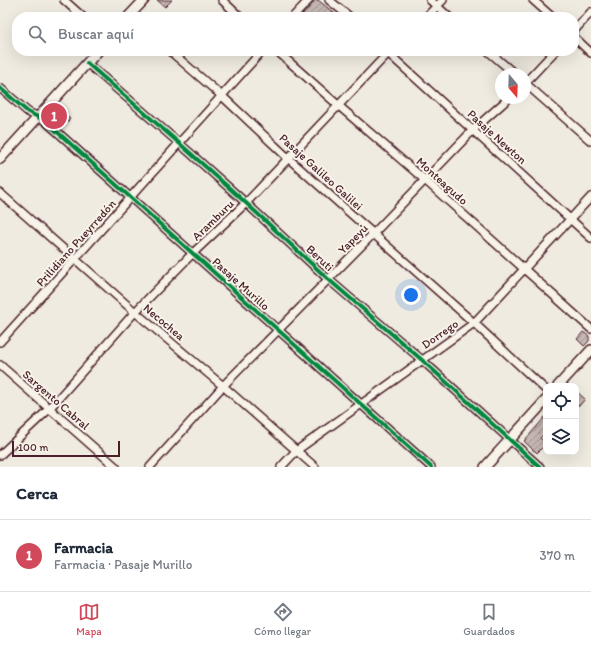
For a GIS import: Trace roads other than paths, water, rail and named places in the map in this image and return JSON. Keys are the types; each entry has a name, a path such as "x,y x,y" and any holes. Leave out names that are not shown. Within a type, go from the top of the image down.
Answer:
{"street":[{"path":"64,0 77,12"},
{"path":"134,12 144,0"},
{"path":"222,0 235,12"},
{"path":"298,12 309,0"},
{"path":"329,0 344,12"},
{"path":"430,0 444,12"},
{"path":"431,12 443,0"},
{"path":"533,0 546,12"},
{"path":"579,25 591,12"},
{"path":"579,42 591,53"},
{"path":"0,159 93,56"},
{"name":"Pasaje Galileo Galilei","path":"176,56 474,323 543,387"},
{"name":"Prilidiano Pueyrredón","path":"0,342 258,56"},
{"name":"Monteagudo","path":"283,56 338,106 425,180 591,329"},
{"name":"Aramburu","path":"0,455 49,409 135,312 246,203 385,56"},
{"name":"Pasaje Newton","path":"393,56 591,238"},
{"path":"494,56 508,68"},
{"path":"531,77 550,56"},
{"name":"Beruti","path":"87,62 540,467"},
{"name":"Pasaje Murillo","path":"0,88 28,112 44,120 360,405 431,467"},
{"path":"531,88 591,141"},
{"name":"Yapeyú","path":"150,467 223,386 473,130 502,104"},
{"name":"Necochea","path":"0,193 315,467"},
{"name":"Dorrego","path":"281,467 296,451 474,323 591,197"},
{"path":"561,383 591,350"},
{"name":"Sargento Cabral","path":"0,365 116,467"},
{"path":"485,467 543,403"}],"place":[{"name":"Farmacia","path":"54,116"}]}
